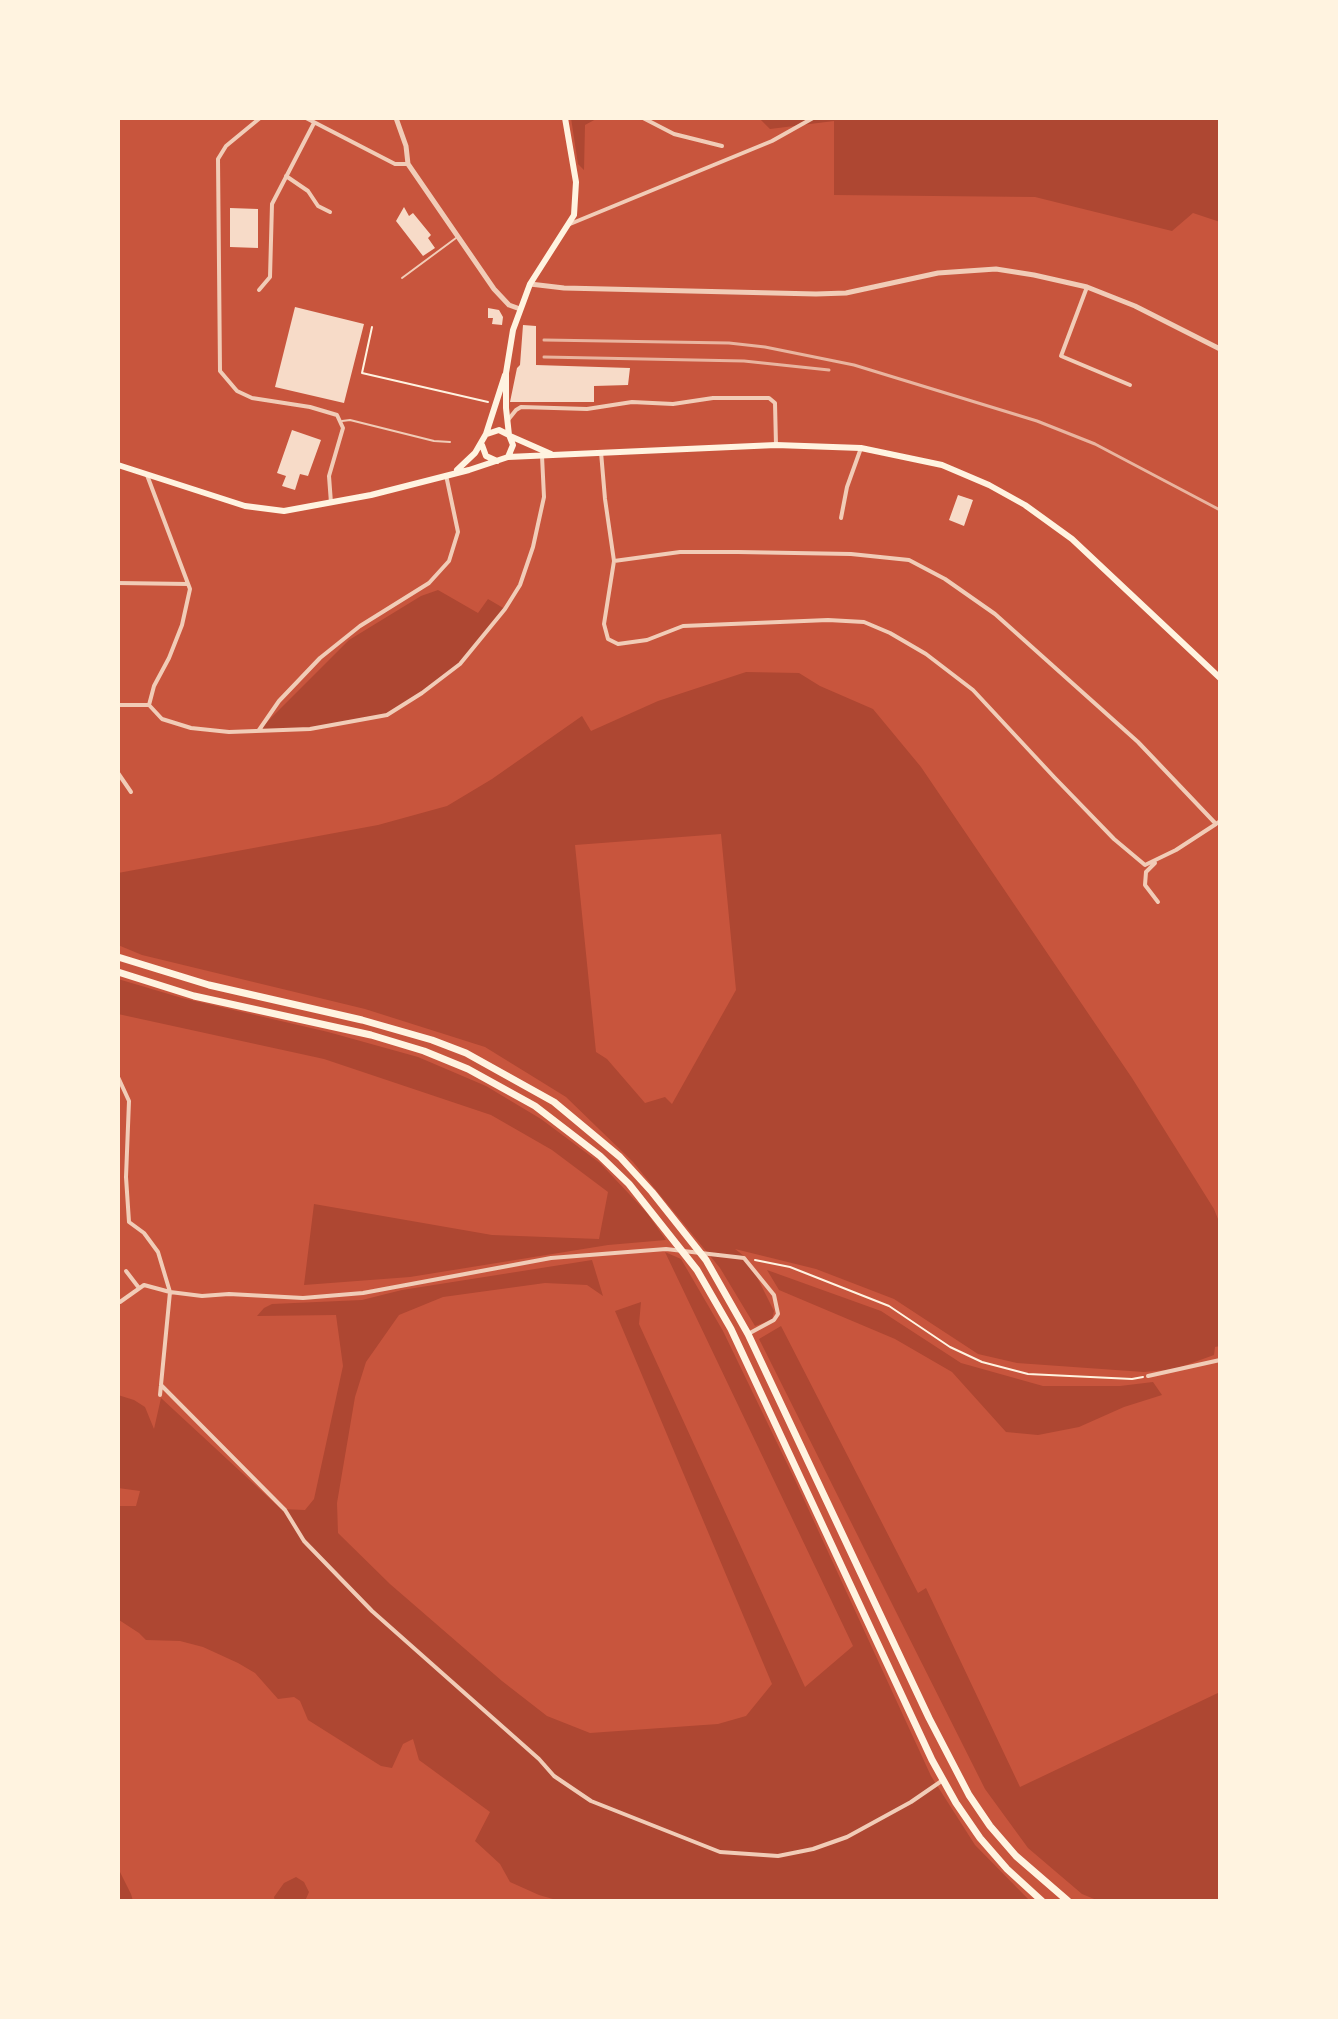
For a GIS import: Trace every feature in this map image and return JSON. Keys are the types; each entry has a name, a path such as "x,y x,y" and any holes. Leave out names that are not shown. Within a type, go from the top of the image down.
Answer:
{"highway":[{"path":"118,957 209,985 362,1020 466,1053 554,1102 620,1157 706,1260 748,1334 929,1718 969,1795 1016,1856 1068,1901"},
{"path":"118,972 194,996 371,1035 424,1051 468,1069 535,1106 577,1137 629,1184 697,1270 731,1329 943,1780 980,1838 1007,1869 1042,1901"}],"main road":[{"path":"454,472 486,434 506,373 513,330 530,284 574,215 576,182 565,118"},
{"path":"506,373 506,423 513,449 508,457"},
{"path":"486,434 499,430 552,454"},
{"path":"482,442 486,456 497,461"},
{"path":"118,465 245,506 284,511 331,503 508,457 776,445 861,448 942,465 1025,505 1072,539 1220,678"}],"street":[{"path":"154,118 172,118"},
{"path":"306,118 395,164 408,164"},
{"path":"396,118 406,146 408,164 457,238 504,300 520,309"},
{"path":"643,118 674,134 722,146"},
{"path":"568,225 772,141 813,118"},
{"path":"258,119 226,146 218,159 220,371 237,391 252,398 310,407 337,415 343,428 329,476 331,503"},
{"path":"259,290 270,277 272,204 314,123"},
{"path":"286,176 308,191 318,206 330,212"},
{"path":"530,284 575,288 816,294 846,293 938,273 996,269 1087,287 1135,306 1220,349"},
{"path":"1087,287 1061,356 1130,385"},
{"path":"506,423 512,413 521,407 587,409 632,402 673,404 713,398 769,398 775,403 776,445"},
{"path":"841,518 847,487 861,448"},
{"path":"601,452 614,561 604,624 608,639 618,644 647,640 683,626 864,622 926,654 973,690 1114,839 1145,865 1218,822 1138,742 995,614 909,560 851,554 680,552 614,561"},
{"path":"118,705 149,705 162,719 191,728 229,732 310,729 387,715 460,664 505,609 520,585 533,547 544,497 542,456"},
{"path":"147,475 190,589 182,625 154,686 149,705"},
{"path":"258,731 279,701 320,658 360,626 429,583 449,561 458,532 446,475"},
{"path":"118,583 188,584"},
{"path":"118,773 131,792"},
{"path":"1156,861 1146,872 1145,885 1158,902"},
{"path":"118,1077 129,1101 126,1177 129,1222 144,1233 158,1252 170,1292 160,1395"},
{"path":"120,1302 144,1285 202,1296 242,1294 303,1298 363,1293 551,1258 666,1249 744,1258 774,1295 778,1314 774,1320 748,1334"},
{"path":"126,1271 139,1288"},
{"path":"1148,1376 1220,1360"},
{"path":"161,1385 285,1510 304,1541 372,1611 565,1783 591,1801 720,1852 778,1856 813,1849 847,1837 911,1802 943,1780"}],"lane":[{"path":"402,278 457,238"},
{"path":"341,422 350,420 434,441 450,442"}],"path":[{"path":"372,327 362,373 478,398 489,402 488,408 494,409"},
{"path":"744,1258 790,1267 889,1306 950,1347 982,1362 1028,1374 1132,1379 1148,1376"}],"shaded area":[{"path":"571,118 598,118 585,125 584,170 578,164"},
{"path":"759,118 1220,118 1220,222 1193,213 1172,231 1035,197 834,195 834,121 770,129"},
{"path":"438,590 478,613 488,599 505,609 460,664 387,715 310,729 258,731 349,640 421,596"},
{"path":"746,672 799,673 820,686 873,709 921,767 1132,1078 1214,1209 1220,1224 1220,1346 1215,1347 1214,1355 1175,1369 1144,1372 1017,1363 978,1354 894,1299 816,1269 735,1249 748,1259 774,1311 772,1320 755,1326 720,1268 633,1162 566,1097 485,1047 365,1009 142,955 118,945 118,873 378,825 447,806 492,779 582,716 591,731 658,701","holes":["721,834 736,990 672,1104 665,1097 645,1103 607,1059 596,1052 575,845"]},
{"path":"118,979 418,1057 486,1086 541,1119 600,1163 647,1213 666,1240 608,1245 410,1277 304,1285 314,1204 492,1235 599,1239 608,1192 552,1150 491,1115 324,1059 118,1014"},
{"path":"665,1252 681,1259 723,1331 931,1776 975,1845 1030,1901 560,1901 539,1895 510,1882 500,1864 475,1841 490,1812 419,1760 413,1739 403,1744 392,1768 381,1766 308,1720 300,1701 294,1697 278,1699 255,1673 238,1663 203,1647 180,1641 146,1640 119,1620 118,1506 136,1506 140,1491 118,1488 118,1395 145,1407 154,1429 161,1398 281,1509 305,1510 314,1499 343,1366 336,1315 257,1316 264,1308 272,1304 362,1300 402,1290 592,1260 603,1296 587,1285 545,1283 443,1297 399,1315 366,1362 355,1397 337,1503 338,1533 390,1584 547,1716 590,1733 718,1724 746,1716 772,1684 615,1311 641,1302 639,1324 805,1687 853,1646"},
{"path":"767,1270 881,1311 961,1363 1043,1386 1120,1386 1153,1382 1162,1395 1124,1407 1079,1427 1038,1435 1006,1432 952,1372 895,1339 779,1290"},
{"path":"781,1326 918,1593 926,1588 1020,1787 1220,1692 1220,1901 1099,1901 1082,1894 1028,1848 985,1789 759,1339"},
{"path":"118,1868 131,1894 133,1901 118,1901"},
{"path":"296,1877 304,1882 309,1892 305,1901 275,1901 274,1897 284,1883"}],"building":[{"path":"404,207 409,216 413,213 431,235 428,238 435,248 423,256 396,221"},
{"path":"230,208 258,209 258,248 230,247"},
{"path":"295,307 364,324 344,403 275,387"},
{"path":"488,308 499,310 503,317 502,325 492,324 493,318 488,318"},
{"path":"523,325 536,326 536,365 630,368 628,385 594,386 594,402 510,402 520,365"},
{"path":"292,430 321,440 308,476 300,474 295,490 282,486 286,476 277,473"},
{"path":"958,495 973,500 964,526 949,520"}],"railway":[{"path":"544,340 729,343 854,365 1037,421 1095,444 1220,510"},
{"path":"544,357 744,361 829,370"}]}
